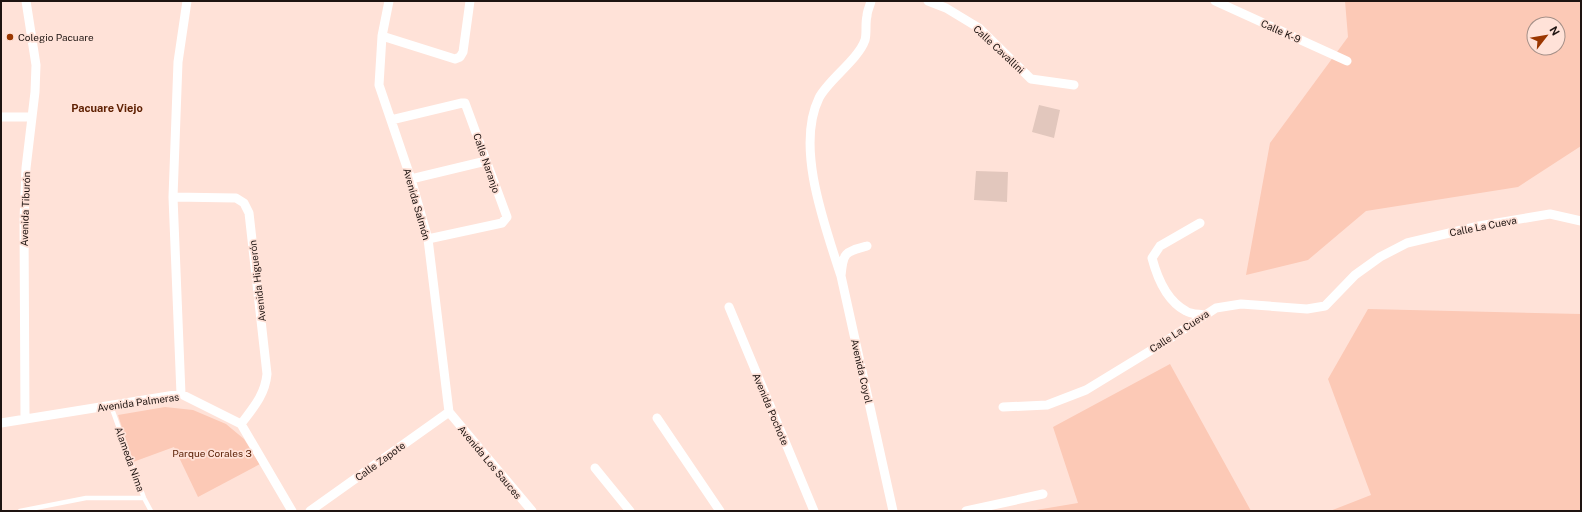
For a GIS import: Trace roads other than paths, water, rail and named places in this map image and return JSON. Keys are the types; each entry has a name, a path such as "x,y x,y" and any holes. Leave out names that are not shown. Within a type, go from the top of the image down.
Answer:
{"street":[{"name":"Avenida Tiburón","path":"25,419 24,220 26,168 35,92 36,66 26,1"},
{"path":"181,394 173,197 178,62 186,1"},
{"name":"Avenida Salmón","path":"389,1 382,36 379,86 411,179 428,239 448,412"},
{"path":"382,36 455,59 460,57 463,52 470,1"},
{"path":"841,276 822,214 809,149 811,118 820,96 850,61 865,40 867,15 871,1"},
{"name":"Calle Cavallini","path":"928,1 946,8 979,28 1031,80 1074,85"},
{"name":"Calle K-9","path":"1215,1 1347,61"},
{"name":"Calle Naranjo","path":"391,120 462,103 465,104 506,217 505,221 502,223 428,239"},
{"path":"1,117 32,117"},
{"path":"411,179 486,161"},
{"name":"Avenida Higuerón","path":"173,197 236,198 244,204 249,213 268,374 266,386 261,397 241,424"},
{"name":"Calle La Cueva","path":"1003,407 1047,405 1086,390 1216,308 1241,304 1307,309 1325,306 1355,275 1380,257 1407,243 1479,226 1550,214 1581,221"},
{"path":"1200,224 1160,246 1152,258 1156,273 1169,296 1186,312 1204,315"},
{"name":"Avenida Coyol","path":"867,246 848,251 842,259 841,276 893,511"},
{"name":"Avenida Pochote","path":"728,307 814,511"},
{"name":"Avenida Palmeras","path":"1,423 181,394 241,424"},
{"name":"Calle Zapote","path":"310,511 448,412"},
{"name":"Avenida Los Sauces","path":"448,412 532,511"},
{"path":"657,418 720,511"},
{"path":"241,424 292,511"},
{"path":"596,468 630,511"},
{"path":"966,511 1043,494"}],"lane":[{"name":"Alameda Nima","path":"111,406 144,498 151,511"},
{"path":"20,511 86,498 144,498"}],"place":[{"name":"Colegio Pacuare","path":"10,37"}],"district":[{"name":"Pacuare Viejo","path":"107,108"}],"park label":[{"name":"Parque Corales 3","path":"212,453"}]}
